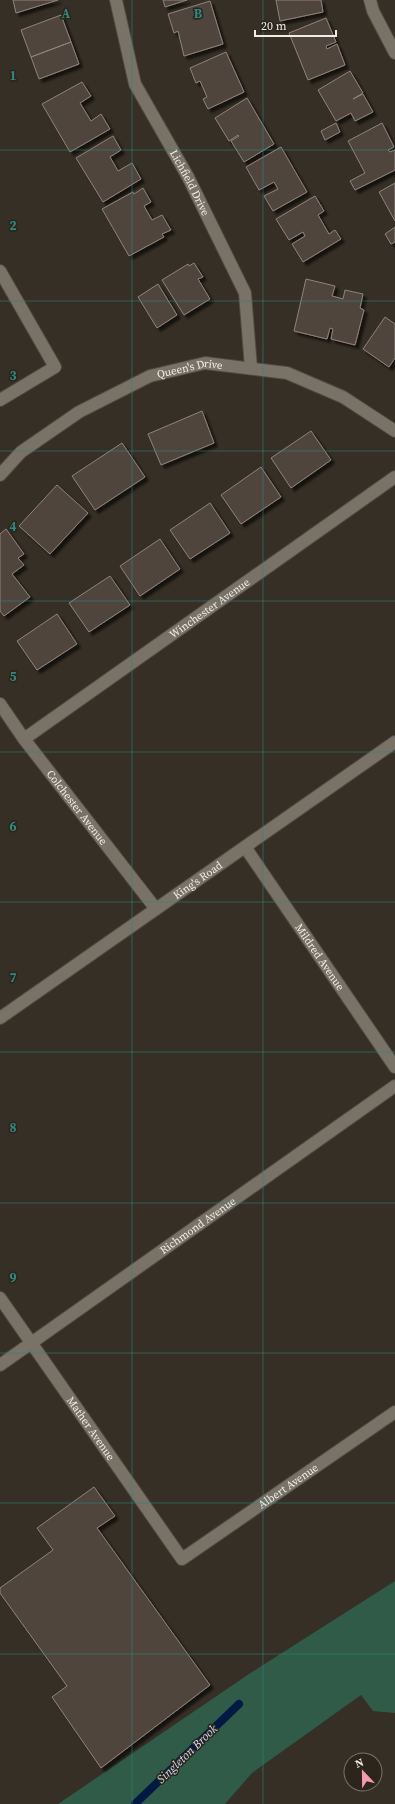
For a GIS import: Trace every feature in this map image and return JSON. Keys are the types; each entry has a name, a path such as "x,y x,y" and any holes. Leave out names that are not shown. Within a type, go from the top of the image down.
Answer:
{"street":[{"name":"Lichfield Drive","path":"116,0 135,84 188,177 245,293 251,368"},
{"path":"370,0 373,12 395,53"},
{"path":"0,271 55,367 0,400"},
{"name":"Queen's Drive","path":"0,476 21,452 79,412 150,376 204,363 288,373 343,397 395,432"},
{"name":"Winchester Avenue","path":"24,739 395,477"},
{"name":"Colchester Avenue","path":"0,704 24,739 156,909"},
{"name":"King's Road","path":"0,1018 395,742"},
{"name":"Mildred Avenue","path":"245,847 395,1066"},
{"name":"Richmond Avenue","path":"0,1365 395,1086"},
{"name":"Mather Avenue","path":"0,1298 182,1560"},
{"name":"Albert Avenue","path":"182,1560 395,1412"}],"green space":[{"path":"395,1581 395,1713 373,1711 361,1695 252,1773 225,1804 58,1804 249,1674"}],"building":[{"path":"13,0 58,0 16,13"},
{"path":"163,0 187,0 165,7"},
{"path":"276,0 321,0 323,12 280,21"},
{"path":"210,1 223,44 184,56 178,31 174,33 168,14"},
{"path":"61,15 71,42 31,57 21,30"},
{"path":"326,18 336,42 326,46 327,49 337,44 345,65 308,80 289,33"},
{"path":"71,42 79,64 39,79 31,57"},
{"path":"226,52 244,92 208,109 203,99 207,97 200,81 196,83 190,68"},
{"path":"350,71 363,93 353,99 363,94 373,112 355,121 351,113 336,121 318,90"},
{"path":"82,82 91,96 80,103 91,121 101,114 110,129 70,152 42,104"},
{"path":"247,98 274,144 244,162 231,141 239,136 238,135 229,141 215,118"},
{"path":"336,123 340,132 325,140 321,131"},
{"path":"382,123 394,147 388,150 390,152 395,150 395,170 355,190 350,181 365,173 348,141"},
{"path":"113,136 121,150 110,157 118,171 132,163 141,179 103,202 76,158"},
{"path":"281,147 307,192 273,211 264,196 278,189 274,182 259,190 246,167"},
{"path":"395,183 395,221 379,192"},
{"path":"143,188 151,202 144,206 152,220 162,215 171,230 162,234 164,237 129,256 102,209 133,192 134,194"},
{"path":"315,196 324,211 318,215 329,234 335,230 341,239 303,262 292,244 305,236 303,232 289,240 276,219"},
{"path":"395,227 395,242 391,244 385,234"},
{"path":"194,263 203,277 198,279 210,299 184,315 162,280 188,264 189,266"},
{"path":"306,279 335,286 332,296 343,299 345,290 363,294 360,308 364,310 355,345 331,339 333,329 330,328 327,339 294,331"},
{"path":"158,284 177,315 157,328 138,297"},
{"path":"385,317 395,324 395,358 389,367 363,349"},
{"path":"202,411 214,443 161,465 148,434"},
{"path":"311,431 331,460 291,488 271,458"},
{"path":"122,443 145,477 95,510 72,476"},
{"path":"261,467 281,497 241,524 221,495"},
{"path":"57,485 88,513 50,554 19,526"},
{"path":"210,503 230,533 190,559 170,530"},
{"path":"6,529 24,554 18,558 24,565 12,574 30,597 4,616 0,611 0,534"},
{"path":"160,539 180,569 140,596 120,566"},
{"path":"110,576 130,605 89,632 69,603"},
{"path":"57,614 77,644 37,670 17,641"},
{"path":"94,1487 115,1516 97,1528 210,1685 101,1768 52,1697 67,1686 0,1593 0,1588 53,1550 37,1528"}],"waterway":[{"name":"Singleton Brook","path":"135,1804 239,1704"}]}
